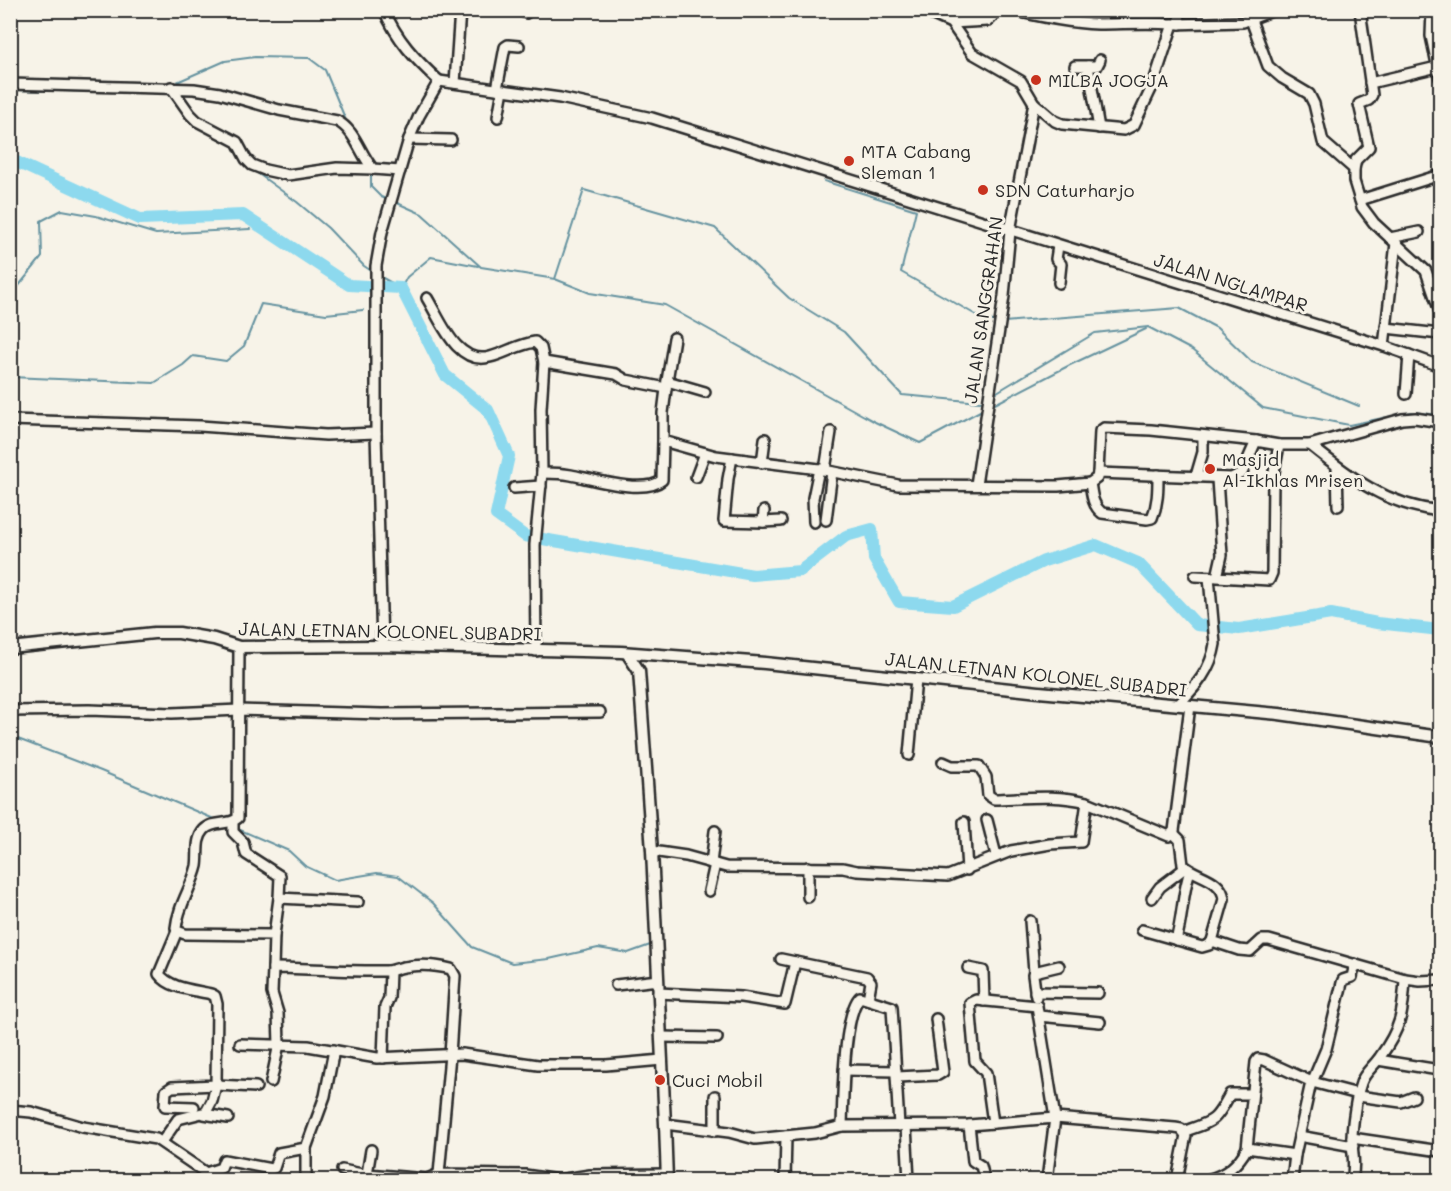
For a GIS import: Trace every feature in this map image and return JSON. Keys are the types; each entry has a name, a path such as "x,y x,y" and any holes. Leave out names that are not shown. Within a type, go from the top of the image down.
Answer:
{"main road":[{"name":"JALAN LETNAN KOLONEL SUBADRI","path":"10,648 154,633 197,636 239,647 382,646 627,653 765,663 1279,714 1440,737"},
{"path":"627,653 639,671"},
{"path":"643,654 639,671 652,851 667,1177"}],"street":[{"path":"382,646 376,433 375,278 382,232 409,140 419,116 439,81 406,49 395,34 384,10"},
{"path":"455,83 460,10"},
{"path":"922,10 951,23 988,21 994,15 995,10"},
{"path":"1011,10 1055,15 1098,24 1148,22 1176,24 1274,10"},
{"path":"951,23 972,53 1021,81 1034,103 1055,121 1062,124 1124,130 1134,125 1153,85 1179,10"},
{"path":"1360,10 1371,98 1359,103 1358,107 1369,147 1356,160 1354,181 1365,214 1426,271 1440,312"},
{"path":"1440,12 1430,11 1431,36 1440,78"},
{"path":"1251,15 1268,66 1282,78 1309,94 1314,104 1323,142 1354,169"},
{"path":"498,117 506,46 519,46"},
{"path":"1075,66 1097,66 1100,60"},
{"path":"1088,66 1099,128"},
{"path":"1370,83 1437,67"},
{"name":"JALAN NGLAMPAR","path":"439,81 560,98 652,118 1384,346 1440,366"},
{"path":"10,84 171,87 220,93 279,110 337,121 343,124 353,137 373,169"},
{"path":"171,87 197,121 237,142 252,165 265,170 288,175 337,168 399,171"},
{"name":"JALAN SANGGRAHAN","path":"976,485 1004,296 1010,231 1034,103"},
{"path":"409,140 451,140"},
{"path":"1360,200 1440,175"},
{"path":"1393,241 1419,232"},
{"path":"1384,346 1393,241"},
{"path":"1058,246 1056,259 1061,264 1059,283"},
{"path":"427,298 458,349 470,357 490,357 535,342 540,345 544,362 541,409 542,473 535,545 536,651"},
{"path":"1386,328 1440,334"},
{"path":"542,473 570,474 640,486 658,484 662,480 667,385 674,338"},
{"path":"1406,394 1409,355"},
{"path":"544,362 616,374 626,380 705,392"},
{"path":"663,441 705,453 762,463 825,470 898,485 1058,486 1090,483 1096,478 1100,431 1104,428 1151,430 1279,445 1310,445 1409,418 1440,422"},
{"path":"10,420 200,426 326,435 376,433"},
{"path":"826,520 825,470 831,432"},
{"path":"1196,476 1203,452 1203,436"},
{"path":"762,463 765,439"},
{"path":"1098,473 1231,478 1242,473 1256,441"},
{"path":"1195,576 1264,580 1271,578 1273,488 1279,445"},
{"path":"1310,445 1337,467 1386,498 1420,509 1440,511"},
{"path":"696,477 705,453"},
{"path":"732,458 724,521 781,521"},
{"path":"1337,467 1338,506"},
{"path":"814,522 813,498 825,470"},
{"path":"1090,483 1092,499 1101,513 1147,519 1154,515 1158,475"},
{"path":"1142,930 1202,947 1209,945 1224,899 1224,894 1217,884 1183,865 1180,840 1173,833 1184,705 1201,681 1214,654 1213,577 1222,555 1217,479"},
{"path":"514,488 541,486"},
{"path":"763,522 764,511"},
{"path":"204,1114 212,1101 216,1085 217,1004 215,996 183,988 164,980 159,975 177,931 176,924 196,868 198,840 203,830 216,824 233,822 238,818 239,647"},
{"path":"909,755 916,679"},
{"path":"10,711 89,710 172,713 239,710 382,714 600,712"},
{"path":"944,762 952,766 979,766 986,777 988,795 994,799 1048,796 1070,798 1087,802 1167,836 1173,833"},
{"path":"652,851 686,856 726,867 843,868 856,871 948,876 967,870 996,855 1029,847 1081,842 1087,802"},
{"path":"987,820 996,855"},
{"path":"233,822 233,832 243,842 246,854 280,876 274,935 272,993 278,1013 279,1044 271,1082"},
{"path":"964,822 967,870"},
{"path":"709,891 715,831"},
{"path":"808,867 808,897"},
{"path":"1152,898 1160,887 1188,869"},
{"path":"1176,940 1180,928 1188,869"},
{"path":"279,898 358,902"},
{"path":"1030,921 1036,971"},
{"path":"177,931 185,934 274,935"},
{"path":"1037,932 1036,971 1033,975 1051,1119 1047,1180"},
{"path":"1212,941 1239,950 1250,951 1262,940 1269,940 1405,979 1440,980"},
{"path":"780,958 867,977 871,982 868,999"},
{"path":"658,993 733,996 785,1004 795,962"},
{"path":"1292,1180 1295,1155 1312,1082 1326,1049 1334,1008 1343,980 1352,977 1355,964"},
{"path":"273,968 390,971 420,965 448,969 454,973 440,1173"},
{"path":"1036,971 1059,966"},
{"path":"968,968 983,971 984,1001"},
{"path":"383,1058 385,1007 389,998 390,971"},
{"path":"1352,1180 1355,1163 1352,1142 1358,1095 1362,1080 1391,1042 1400,1024 1405,979"},
{"path":"616,985 658,980"},
{"path":"1035,992 1098,993"},
{"path":"842,1126 844,1070 852,1010 860,997 892,1007 896,1074 909,1180"},
{"path":"993,1123 986,1073 975,1061 970,1003 976,1000 1037,1005"},
{"path":"1039,1016 1100,1022"},
{"path":"844,1070 938,1075 943,1072 936,1019"},
{"path":"661,1037 717,1038"},
{"path":"240,1044 279,1044 383,1058 450,1055 489,1057 552,1066 606,1065 662,1060"},
{"path":"306,1180 306,1148 325,1096 334,1050"},
{"path":"1207,1180 1218,1177 1234,1167 1244,1156 1247,1148 1256,1062 1260,1058 1312,1082 1358,1095 1401,1102 1414,1097"},
{"path":"1378,1060 1439,1070"},
{"path":"194,1107 165,1106 166,1091 172,1087 216,1085 256,1087"},
{"path":"665,1124 755,1139 815,1133 842,1126 969,1125 1051,1119 1175,1128 1185,1131 1218,1116 1230,1094 1252,1094"},
{"path":"715,1096 715,1131"},
{"path":"10,1110 31,1112 82,1127 156,1139 209,1177 222,1167 224,1161 271,1169 274,1168 279,1153 306,1148"},
{"path":"162,1142 178,1119 204,1114 228,1118"},
{"path":"969,1125 973,1161 981,1166 983,1174"},
{"path":"1177,1180 1186,1138 1185,1131"},
{"path":"785,1180 786,1136"},
{"path":"1299,1136 1440,1151"},
{"path":"1247,1148 1295,1155"},
{"path":"366,1176 370,1150"},
{"path":"342,1170 366,1176 427,1179 440,1173 525,1175 558,1180 590,1175 606,1178 667,1177"}],"waterway":[{"path":"174,86 177,82 225,61 255,57 309,58 325,70 347,123"},
{"path":"10,90 168,93 186,115"},
{"path":"199,127 212,134"},
{"path":"231,142 239,155"},
{"path":"10,159 140,219 243,215 349,285 401,288 445,375 488,410 509,456 496,515 525,536 753,575 800,571 846,536 872,529 874,559 899,602 953,606 1044,561 1096,545 1138,563 1197,625 1207,626"},
{"path":"253,170 328,228 370,270"},
{"path":"369,172 371,187 381,197 389,200"},
{"path":"824,181 916,210 901,272 983,319 998,322"},
{"path":"395,202 422,214 481,267 555,279 584,190 715,228 789,298 844,332 902,395 980,402 985,399"},
{"path":"10,312 17,288 42,257 41,221 62,210 96,216 156,234 250,229"},
{"path":"381,277 401,288 407,277 431,257 478,266"},
{"path":"555,279 590,293 665,305 875,422 920,443 982,410"},
{"path":"10,377 154,383 193,356 226,361 244,346 261,304 326,314 363,310"},
{"path":"1004,322 1179,308 1217,328 1252,362 1359,406"},
{"path":"992,395 1095,333 1148,327 1192,350 1263,408 1349,425 1412,412 1440,415"},
{"path":"991,406 1146,329"},
{"path":"1219,627 1239,629 1331,614 1377,623 1440,630"},
{"path":"10,736 101,771 214,819"},
{"path":"238,829 289,851 305,866 335,880 377,873 398,876 433,903 472,947 512,963 549,959 598,948 628,953 653,944"}],"place":[{"name":"MILBA JOGJA","path":"1036,80"},
{"name":"MTA Cabang Sleman 1","path":"849,161"},
{"name":"SDN Caturharjo","path":"983,190"},
{"name":"Masjid Al-Ikhlas Mrisen","path":"1210,469"},
{"name":"Cuci Mobil","path":"660,1080"}]}
